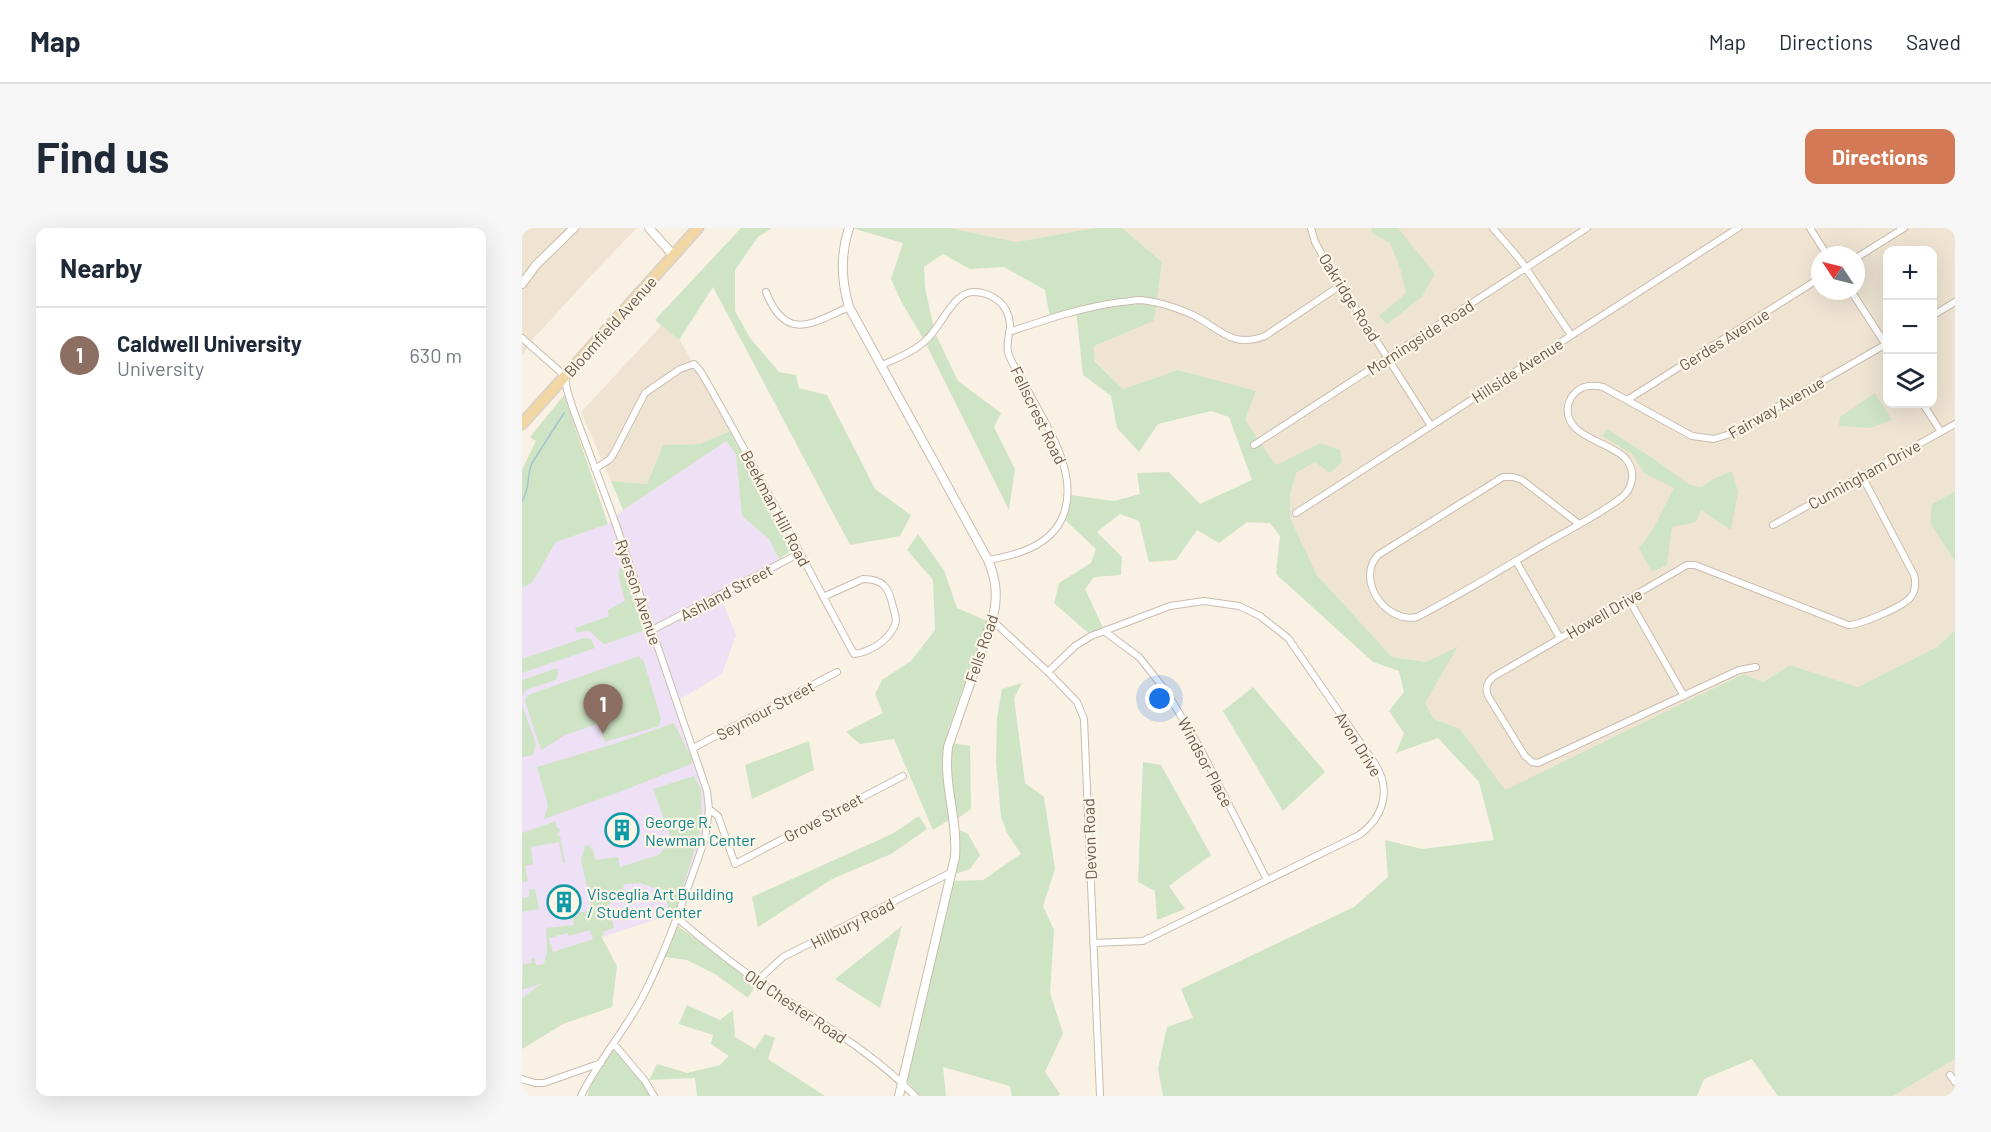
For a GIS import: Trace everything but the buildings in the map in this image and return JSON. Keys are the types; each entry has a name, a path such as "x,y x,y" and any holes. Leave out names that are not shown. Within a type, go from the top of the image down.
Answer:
{"main road":[{"name":"Bloomfield Avenue","path":"522,424 698,228"}],"street":[{"path":"522,284 536,265 574,228"},
{"path":"649,228 673,255"},
{"name":"Fells Road","path":"849,228 843,248 842,268 849,308 988,560 996,589 992,620 948,747 947,778 956,830 952,872 899,1096"},
{"name":"Oakridge Road","path":"1311,228 1320,250 1341,285 1431,426"},
{"path":"1494,228 1526,268 1571,335"},
{"name":"Morningside Road","path":"1254,446 1587,228"},
{"name":"Hillside Avenue","path":"1296,513 1738,228"},
{"path":"1810,228 1821,246"},
{"path":"1865,252 1904,228"},
{"name":"Gerdes Avenue","path":"1628,400 1811,284"},
{"path":"1009,332 1097,305 1139,300 1186,313 1232,338 1254,339 1264,336 1341,285"},
{"path":"766,292 779,314 798,326 806,326 849,308"},
{"name":"Fellscrest Road","path":"880,366 916,349 930,337 957,298 971,292 990,294 996,298 1008,317 1010,324 1008,352 1060,454 1068,482 1067,497 1061,520 1046,539 1013,555 988,560"},
{"path":"1857,300 1883,339"},
{"path":"1937,313 1955,302"},
{"path":"522,338 565,376"},
{"name":"Fairway Avenue","path":"1579,524 1522,480 1503,477 1381,552 1370,567 1369,581 1372,590 1389,611 1402,618 1412,618 1425,613 1516,561 1579,524 1623,497 1630,486 1632,473 1629,464 1624,457 1573,426 1568,413 1570,400 1578,390 1594,386 1603,387 1692,436 1708,440 1730,434 1883,347"},
{"name":"Beekman Hill Road","path":"595,469 610,459 614,453 645,393 680,369 694,364 701,372 744,446 800,554 823,597 854,654 864,652 883,641 895,624 896,617 890,592 886,586 870,579 863,579 823,597"},
{"name":"Ryerson Avenue","path":"565,376 567,390 693,748 707,791 709,809"},
{"path":"1926,408 1941,432"},
{"name":"Cunningham Drive","path":"1773,525 1955,424"},
{"name":"Howell Drive","path":"1756,667 1739,670 1544,762 1532,762 1525,756 1488,696 1487,686 1493,677 1628,598 1692,564 1848,625 1859,624 1903,603 1910,598 1914,590 1914,575 1862,476"},
{"name":"Ashland Street","path":"652,630 800,554"},
{"path":"1516,561 1560,638"},
{"path":"1628,598 1684,696"},
{"name":"Avon Drive","path":"1048,672 1075,646 1090,636 1170,606 1193,601 1228,603 1250,610 1270,622 1288,638 1375,764 1382,778 1384,793 1380,813 1371,826 1359,835 1143,941 1094,943"},
{"name":"Devon Road","path":"992,620 1077,702 1084,719 1100,1096"},
{"name":"Windsor Place","path":"1104,631 1139,657 1166,691 1200,748 1267,880"},
{"name":"Seymour Street","path":"693,748 837,672"},
{"name":"Grove Street","path":"709,809 718,816 735,864 903,776"},
{"path":"582,1096 643,995 665,948 705,839 709,809"},
{"name":"Hillbury Road","path":"757,981 783,957 952,872"},
{"name":"Old Chester Road","path":"676,917 721,955 757,981 859,1049 903,1083 915,1096"},
{"path":"614,1044 645,1081 654,1096"},
{"path":"522,1079 544,1083 601,1063"},
{"path":"1950,1075 1955,1082"}],"shaded area":[{"path":"522,228 637,228 533,339 522,356"},
{"path":"950,228 1095,228 1016,242"},
{"path":"1122,228 1955,228 1955,491 1932,504 1930,521 1955,562 1955,630 1937,647 1858,687 1790,665 1763,682 1743,674 1505,791 1460,729 1434,719 1425,703 1457,646 1426,662 1392,657 1317,575 1290,518 1290,495 1296,473 1315,462 1320,443 1276,466 1245,420 1256,392 1178,370 1123,389 1095,360 1094,346 1154,321 1162,262"},
{"path":"662,325 680,340 730,431 700,444 663,445 647,484 611,481 581,412"},
{"path":"726,441 736,454 742,516 769,539 783,567 723,603 736,635 722,674 674,703 706,802 704,835 676,913 553,953 544,981 522,998 522,588 532,583 556,542 608,524 623,510"},
{"path":"1955,1059 1955,1096 1893,1096"}],"green space":[{"path":"741,228 772,228 758,237 735,270 735,311 750,338 779,372 796,375 799,388 827,395 875,489 911,515 900,536 850,545 713,287 679,340 655,320"},
{"path":"852,228 950,228 1016,242 1095,228 1122,228 1162,262 1154,321 1094,346 1095,361 1123,389 1178,370 1256,391 1245,420 1276,465 1320,443 1340,450 1342,462 1330,473 1315,462 1296,473 1290,495 1290,518 1317,575 1392,657 1426,662 1458,646 1425,703 1434,719 1460,729 1505,790 1743,674 1763,682 1790,665 1858,687 1937,647 1955,630 1955,1059 1893,1096 1778,1096 1752,1059 1704,1079 1697,1096 1163,1096 1158,1069 1167,1027 1193,1018 1181,989 1354,907 1388,877 1385,840 1422,849 1494,840 1479,782 1438,738 1396,753 1404,733 1389,711 1404,692 1399,671 1373,662 1276,574 1280,536 1270,523 1247,522 1219,543 1197,530 1176,560 1149,562 1139,521 1120,514 1097,532 1122,557 1121,575 1094,577 1085,589 1105,632 1093,637 1054,603 1059,583 1091,563 1096,549 1064,519 1070,495 1114,501 1140,494 1137,473 1169,472 1200,504 1252,480 1229,417 1211,411 1158,424 1139,452 1117,428 1111,396 1083,375 1076,310 1050,318 1045,290 1004,267 970,269 943,254 924,267 925,288 935,333 958,381 1001,413 994,427 1015,469 1009,510 891,279 903,243"},
{"path":"1371,228 1398,228 1435,274 1422,297 1387,324 1379,316 1406,293 1400,268 1390,243 1372,233"},
{"path":"1875,393 1892,420 1870,428 1839,426 1840,417"},
{"path":"564,395 608,524 556,542 532,583 522,588 522,470 536,441 530,437"},
{"path":"1607,429 1690,485 1702,487 1713,479 1732,471 1738,492 1731,530 1701,510 1696,522 1672,527 1667,565 1652,572 1639,548 1653,529 1674,488 1644,473 1632,454 1602,436"},
{"path":"730,431 791,551 779,559 769,539 742,516 736,454 726,441 623,510 611,481 647,484 663,445 700,444"},
{"path":"1955,491 1955,562 1930,522 1932,504"},
{"path":"918,534 944,570 957,608 987,621 948,730 943,765 952,818 933,830 894,739 860,744 846,732 883,713 875,694 882,680 911,661 935,630 933,580 907,550"},
{"path":"620,568 625,569 645,629 605,644 591,632 577,633 575,628 609,616 608,610 625,601 618,574"},
{"path":"584,638 591,639 595,648 522,673 522,659"},
{"path":"639,656 641,660 643,659 661,719 659,726 605,742 599,723 565,735 541,750 525,701 528,695"},
{"path":"557,668 556,680 526,690 522,695 522,680"},
{"path":"1022,683 1014,698 1025,783 1044,797 1055,869 1043,906 1054,930 1050,993 1063,1033 1045,1072 1060,1094 1058,1096 1012,1096 1010,1086 943,1067 946,1096 920,1096 907,1081 907,1072 951,881 983,880 1021,854 1007,833 1001,816 996,762 997,718 1002,689"},
{"path":"1253,687 1325,772 1283,811 1223,711"},
{"path":"522,705 536,744 533,755 522,757"},
{"path":"674,723 693,761 689,765 544,819 548,805 537,767"},
{"path":"809,741 814,770 752,799 745,765"},
{"path":"952,743 970,746 971,809 957,819 949,764"},
{"path":"1143,762 1161,765 1211,855 1169,886 1185,909 1157,920 1155,891 1138,882"},
{"path":"694,776 701,790 702,825 677,907 670,911 662,891 640,883 625,884 617,898 608,905 614,928 603,932 604,935 601,936 617,966 612,1007 563,1024 522,1049 522,998 542,983 522,990 523,964 532,963 531,958 534,958 536,965 544,964 547,952 546,928 574,925 572,914 592,910 581,860 585,846 590,845 593,849 595,860 618,857 620,867 658,855 672,841 653,789","holes":["590,930 593,939 553,952 549,938 567,933 569,936"]},
{"path":"919,816 927,829 891,854 832,879 758,927 752,897 892,834"},
{"path":"556,821 556,826 560,830 557,835 560,836 565,863 563,863 559,842 531,847 533,864 525,866 528,881 522,882 522,833"},
{"path":"960,830 968,834 980,855 970,869 955,874"},
{"path":"535,889 539,909 522,912 522,898 529,897 529,890"},
{"path":"677,925 756,985 748,998 715,974 687,960 665,957"},
{"path":"902,926 880,1008 835,979"},
{"path":"687,1005 720,1020 733,1010 735,1037 755,1049 765,1034 775,1038 768,1059 825,1096 697,1096 695,1078 649,1080 657,1064 687,1073 720,1065 729,1056 711,1044 713,1035 679,1024"},
{"path":"613,1049 642,1081 650,1096 587,1096 591,1085"}],"waterway":[{"path":"522,501 527,491 532,463 564,413"}],"place":[{"name":"Caldwell University","path":"603,734"},
{"name":"George R. Newman Center","path":"622,830"},
{"name":"Visceglia Art Building / Student Center","path":"564,902"}]}
